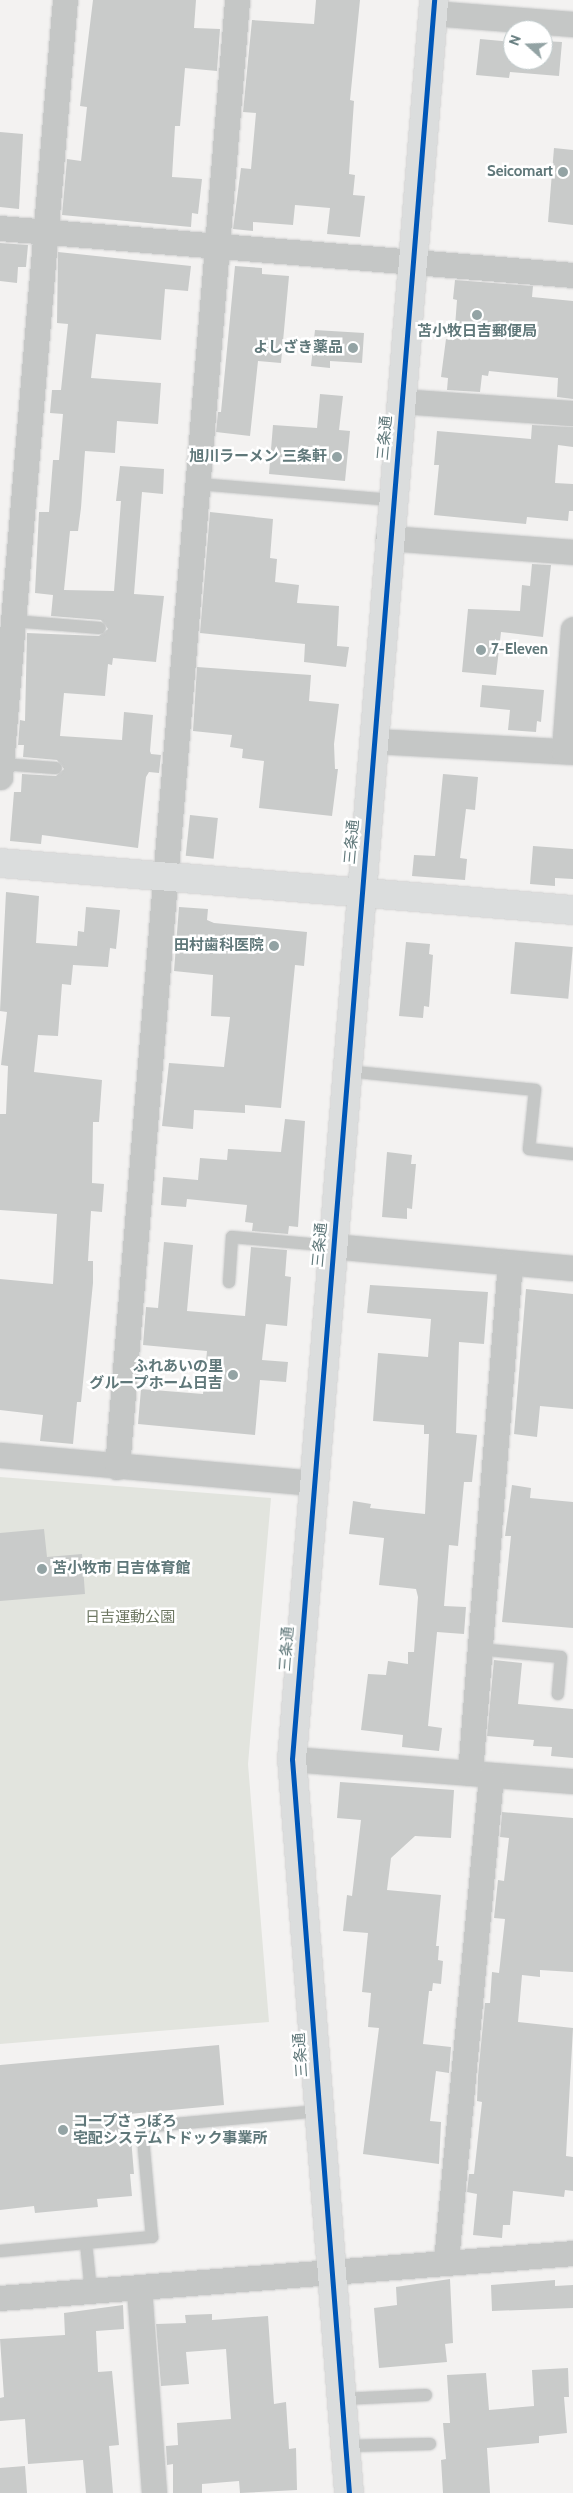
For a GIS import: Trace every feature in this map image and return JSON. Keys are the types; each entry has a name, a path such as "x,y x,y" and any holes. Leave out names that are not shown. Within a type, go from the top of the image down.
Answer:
{"street":[{"path":"0,770 65,0"},
{"path":"117,1467 237,0"},
{"path":"433,6 573,24"},
{"name":"三条通","path":"349,2493 292,1759 388,538 433,6"},
{"path":"0,228 217,243 573,275"},
{"path":"400,401 573,413"},
{"path":"388,538 573,552"},
{"path":"373,741 568,751 573,629"},
{"path":"0,863 573,910"},
{"path":"332,1246 510,1264 573,1268"},
{"path":"446,2261 480,1774 479,1649 510,1264"},
{"path":"0,1455 117,1467 313,1483"},
{"path":"292,1759 573,1780"},
{"path":"0,2298 139,2288 446,2261 573,2253"},
{"path":"139,2288 154,2493"}],"lane":[{"path":"198,484 392,500"},
{"path":"13,620 100,628"},
{"path":"0,770 56,768"},
{"path":"346,1071 535,1090 529,1149 573,1154"},
{"path":"229,1282 232,1237 332,1246"},
{"path":"479,1649 561,1657 558,1694"},
{"path":"0,2251 152,2237 142,2127 318,2110"},
{"path":"86,2243 91,2291"},
{"path":"342,2399 426,2394"},
{"path":"346,2446 430,2444"}],"green space":[{"name":"日吉運動公園","path":"0,1477 271,1498 248,1764 269,2022 0,2044"}],"building":[{"path":"93,0 196,0 194,28 220,29 217,71 185,68 180,126 175,126 172,177 202,179 198,214 192,213 191,227 62,215 67,159 81,161 87,107 80,106"},
{"path":"316,0 360,0 350,100 354,101 349,174 355,175 353,195 365,196 360,237 327,234 330,208 295,205 293,225 253,222 253,231 233,229 241,168 251,169 256,113 243,112 252,20 314,24"},
{"path":"480,39 503,41 503,70 553,70 553,42 562,42 559,76 510,72 509,78 476,75"},
{"path":"0,132 23,134 19,209 0,207"},
{"name":"Seicomart","path":"554,148 573,150 573,225 548,222"},
{"path":"0,243 28,245 26,267 18,267 17,283 0,281"},
{"path":"58,252 191,266 188,291 165,289 161,340 96,334 91,378 161,383 158,424 117,421 115,453 85,451 78,531 70,531 64,590 114,591 121,501 116,501 120,466 164,469 163,494 142,492 134,594 164,596 156,662 113,658 112,665 108,664 105,696 64,693 60,736 122,740 124,712 153,715 150,751 151,754 161,755 159,773 149,772 146,777 138,848 42,835 41,844 10,841 14,792 21,792 22,774 56,776 64,769 57,760 23,757 24,745 18,745 20,720 25,721 27,633 99,636 108,629 101,620 51,616 53,595 35,593 39,512 49,512 53,460 59,460 63,414 50,413 52,390 61,390 68,324 57,323"},
{"path":"235,266 262,268 262,274 289,276 281,363 258,361 250,436 216,432 218,412 221,412"},
{"path":"455,280 533,286 532,297 573,301 573,399 557,397 558,378 489,371 488,376 482,375 480,392 447,390 448,378 441,377 446,339 454,340 457,300 453,299"},
{"path":"315,330 364,333 362,363 330,361 330,368 311,366"},
{"path":"320,394 343,396 339,430 350,431 345,481 269,474 273,425 317,428"},
{"path":"532,425 573,427 573,447 558,445 555,483 573,484 573,511 569,511 568,521 527,517 526,524 434,515 439,465 434,465 437,431 531,439"},
{"path":"210,512 273,519 270,558 277,559 275,582 299,585 297,603 339,606 337,646 349,647 346,667 304,662 305,644 200,633"},
{"path":"532,564 551,565 543,637 501,632 496,675 462,672 468,609 520,611 522,585 530,586"},
{"path":"197,667 311,675 309,701 339,704 334,744 335,769 338,769 332,816 259,808 264,761 242,758 243,749 230,747 232,735 193,731"},
{"path":"482,685 544,690 541,722 537,721 536,732 508,730 510,710 480,707"},
{"path":"443,774 478,777 475,810 466,809 460,858 467,859 465,880 412,876 414,855 435,856"},
{"path":"190,815 218,818 214,859 186,856"},
{"path":"533,846 573,849 573,879 555,878 555,886 530,884"},
{"path":"6,892 39,896 36,943 77,946 78,931 84,932 86,907 120,910 116,949 110,948 108,967 73,965 71,985 62,984 58,1036 38,1035 34,1072 102,1080 99,1122 93,1122 92,1183 104,1184 102,1212 91,1211 88,1261 93,1261 93,1283 81,1402 77,1402 73,1444 40,1441 43,1415 0,1410 0,1279 53,1284 57,1214 0,1210 0,1114 6,1114 8,1066 1,1065 7,1012 0,1011"},
{"path":"179,907 208,909 207,920 214,923 307,932 304,966 295,965 281,1108 245,1105 245,1113 194,1110 193,1129 162,1126 169,1063 224,1067 230,1017 211,1016 213,975 174,971"},
{"path":"406,942 430,944 429,954 433,955 429,1007 424,1006 423,1018 399,1016"},
{"path":"515,942 573,947 568,999 510,994"},
{"path":"285,1119 305,1121 298,1227 289,1226 288,1234 252,1231 253,1223 245,1222 247,1205 187,1199 186,1207 161,1205 163,1177 198,1180 200,1158 227,1160 228,1149 281,1152"},
{"path":"387,1152 412,1155 411,1164 416,1164 412,1209 407,1208 407,1219 382,1217"},
{"name":"ふれあいの里 グループホーム日吉","path":"164,1242 193,1245 187,1311 245,1316 251,1247 287,1250 285,1276 291,1277 287,1326 266,1324 262,1360 288,1362 286,1382 260,1380 255,1435 138,1424 141,1389 203,1394 207,1351 143,1345 146,1307 158,1308"},
{"path":"370,1285 488,1292 484,1344 459,1342 456,1433 477,1435 472,1482 464,1482 458,1546 449,1545 444,1606 466,1607 464,1634 437,1632 428,1726 442,1728 439,1751 402,1747 403,1735 361,1730 368,1674 386,1675 388,1661 408,1664 408,1652 414,1652 418,1597 416,1589 379,1585 384,1538 349,1534 353,1501 371,1504 370,1508 425,1514 429,1434 424,1434 424,1425 373,1421 378,1353 428,1357 431,1319 367,1313"},
{"path":"526,1289 573,1294 573,1409 540,1406 537,1437 514,1434"},
{"path":"512,1485 531,1488 530,1498 573,1502 573,1628 502,1622 511,1536 505,1536"},
{"name":"苫小牧市 日吉体育館","path":"44,1529 47,1557 82,1554 85,1594 0,1601 0,1533"},
{"path":"494,1660 522,1663 518,1704 573,1709 573,1758 551,1756 552,1747 533,1746 534,1740 487,1736"},
{"path":"340,1782 454,1790 451,1838 415,1836 391,1858 387,1890 441,1895 436,1946 439,1946 438,1960 443,1961 441,1984 433,1983 432,1991 429,1991 423,2044 451,2047 449,2073 436,2071 430,2121 441,2122 439,2164 363,2154 379,2028 368,2027 371,1993 362,1992 368,1933 343,1931 347,1895 352,1896 361,1820 337,1818"},
{"path":"502,1812 573,1818 573,1972 540,1970 540,1977 522,1975 518,2022 573,2028 566,2156 573,2157 573,2191 565,2190 564,2197 513,2191 510,2225 503,2225 502,2238 473,2235 477,2194 467,2192 469,2174 474,2174 482,2102 477,2101 485,2003 490,2003 492,1972 499,1973 505,1919 494,1918 498,1880 504,1881 509,1838 500,1837"},
{"name":"コープさっぽろ 宅配システムトドック事業所","path":"219,2045 224,2105 129,2114 134,2174 130,2174 132,2196 97,2199 98,2207 35,2213 34,2206 0,2210 0,2065"},
{"path":"450,2279 453,2343 445,2344 447,2362 379,2368 374,2308 397,2305 396,2287"},
{"path":"555,2280 555,2286 573,2285 573,2308 492,2311 491,2285"},
{"path":"123,2305 124,2329 96,2331 98,2372 112,2371 119,2445 109,2446 113,2493 86,2493 83,2460 28,2464 25,2419 0,2421 0,2398 4,2397 0,2339 65,2335 64,2313"},
{"path":"212,2314 212,2320 268,2316 274,2404 286,2402 289,2449 296,2448 297,2490 240,2493 239,2481 202,2484 202,2493 173,2493 173,2464 167,2465 166,2446 178,2445 177,2423 231,2419 226,2349 186,2352 189,2384 161,2386 156,2324 186,2323 185,2315"},
{"path":"568,2368 569,2397 564,2397 567,2433 539,2436 539,2443 487,2448 490,2493 443,2493 441,2460 446,2459 443,2423 450,2423 447,2375 486,2373 489,2410 534,2406 532,2370"},
{"path":"25,2466 27,2493 0,2493 0,2468"}],"cycle path":[{"path":"349,2493 292,1759 434,0"}],"place":[{"name":"Seicomart","path":"563,172"},
{"name":"苫小牧日吉郵便局","path":"477,315"},
{"name":"よしざき薬品","path":"353,348"},
{"name":"旭川ラーメン 三条軒","path":"337,457"},
{"name":"7-Eleven","path":"481,650"},
{"name":"田村歯科医院","path":"274,946"},
{"name":"ふれあいの里 グループホーム日吉","path":"233,1375"},
{"name":"苫小牧市 日吉体育館","path":"42,1569"},
{"name":"コープさっぽろ 宅配システムトドック事業所","path":"63,2130"}]}
